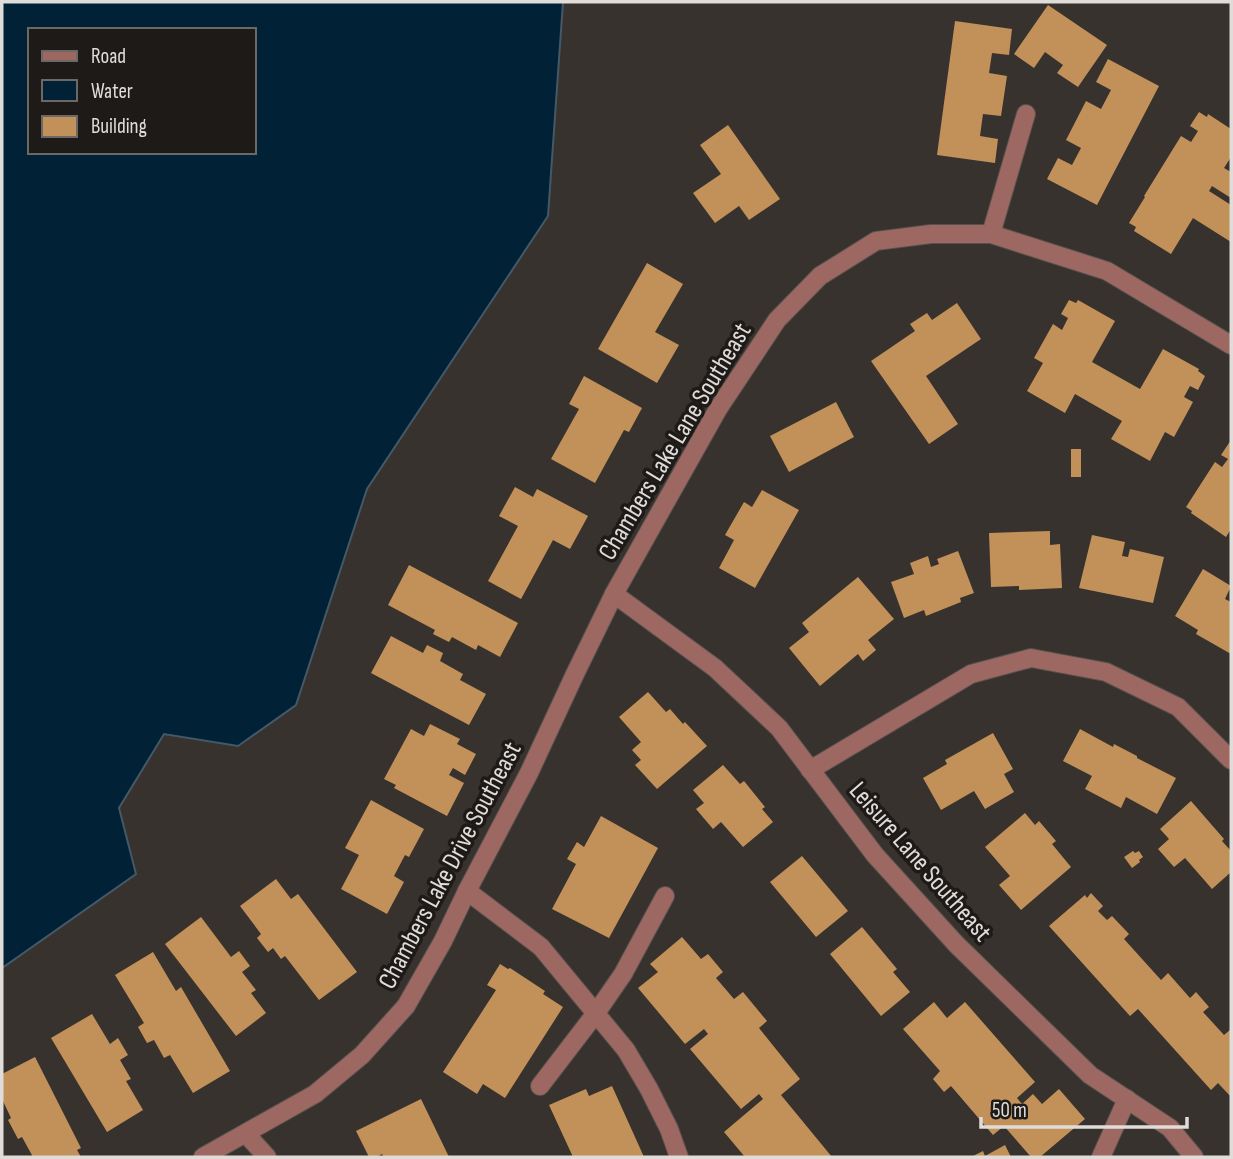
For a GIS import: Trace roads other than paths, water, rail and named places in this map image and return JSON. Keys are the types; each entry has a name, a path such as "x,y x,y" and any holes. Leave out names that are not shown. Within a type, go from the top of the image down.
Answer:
{"street":[{"path":"991,234 1026,114"},
{"name":"Chambers Lake Lane Southeast","path":"614,594 718,409 777,320 820,276 876,241 932,234 991,234 1107,271 1231,345"},
{"name":"Leisure Lane Southeast","path":"614,594 715,668 779,728 874,855 956,944 1090,1075 1170,1128 1194,1157"},
{"name":"Chambers Lake Drive Southeast","path":"203,1157 315,1094 362,1055 406,1006 443,941 530,773 614,594"},
{"path":"810,770 971,674 1031,658 1106,672 1178,707 1231,760"},
{"path":"467,891 541,947 626,1049 669,1129 678,1157"},
{"path":"540,1086 622,974 665,896"},
{"path":"1101,1157 1127,1099"},
{"path":"246,1134 267,1157"}],"water":[{"path":"2,2 563,2 548,216 367,489 296,705 238,746 164,734 119,808 136,874 2,968"}]}
